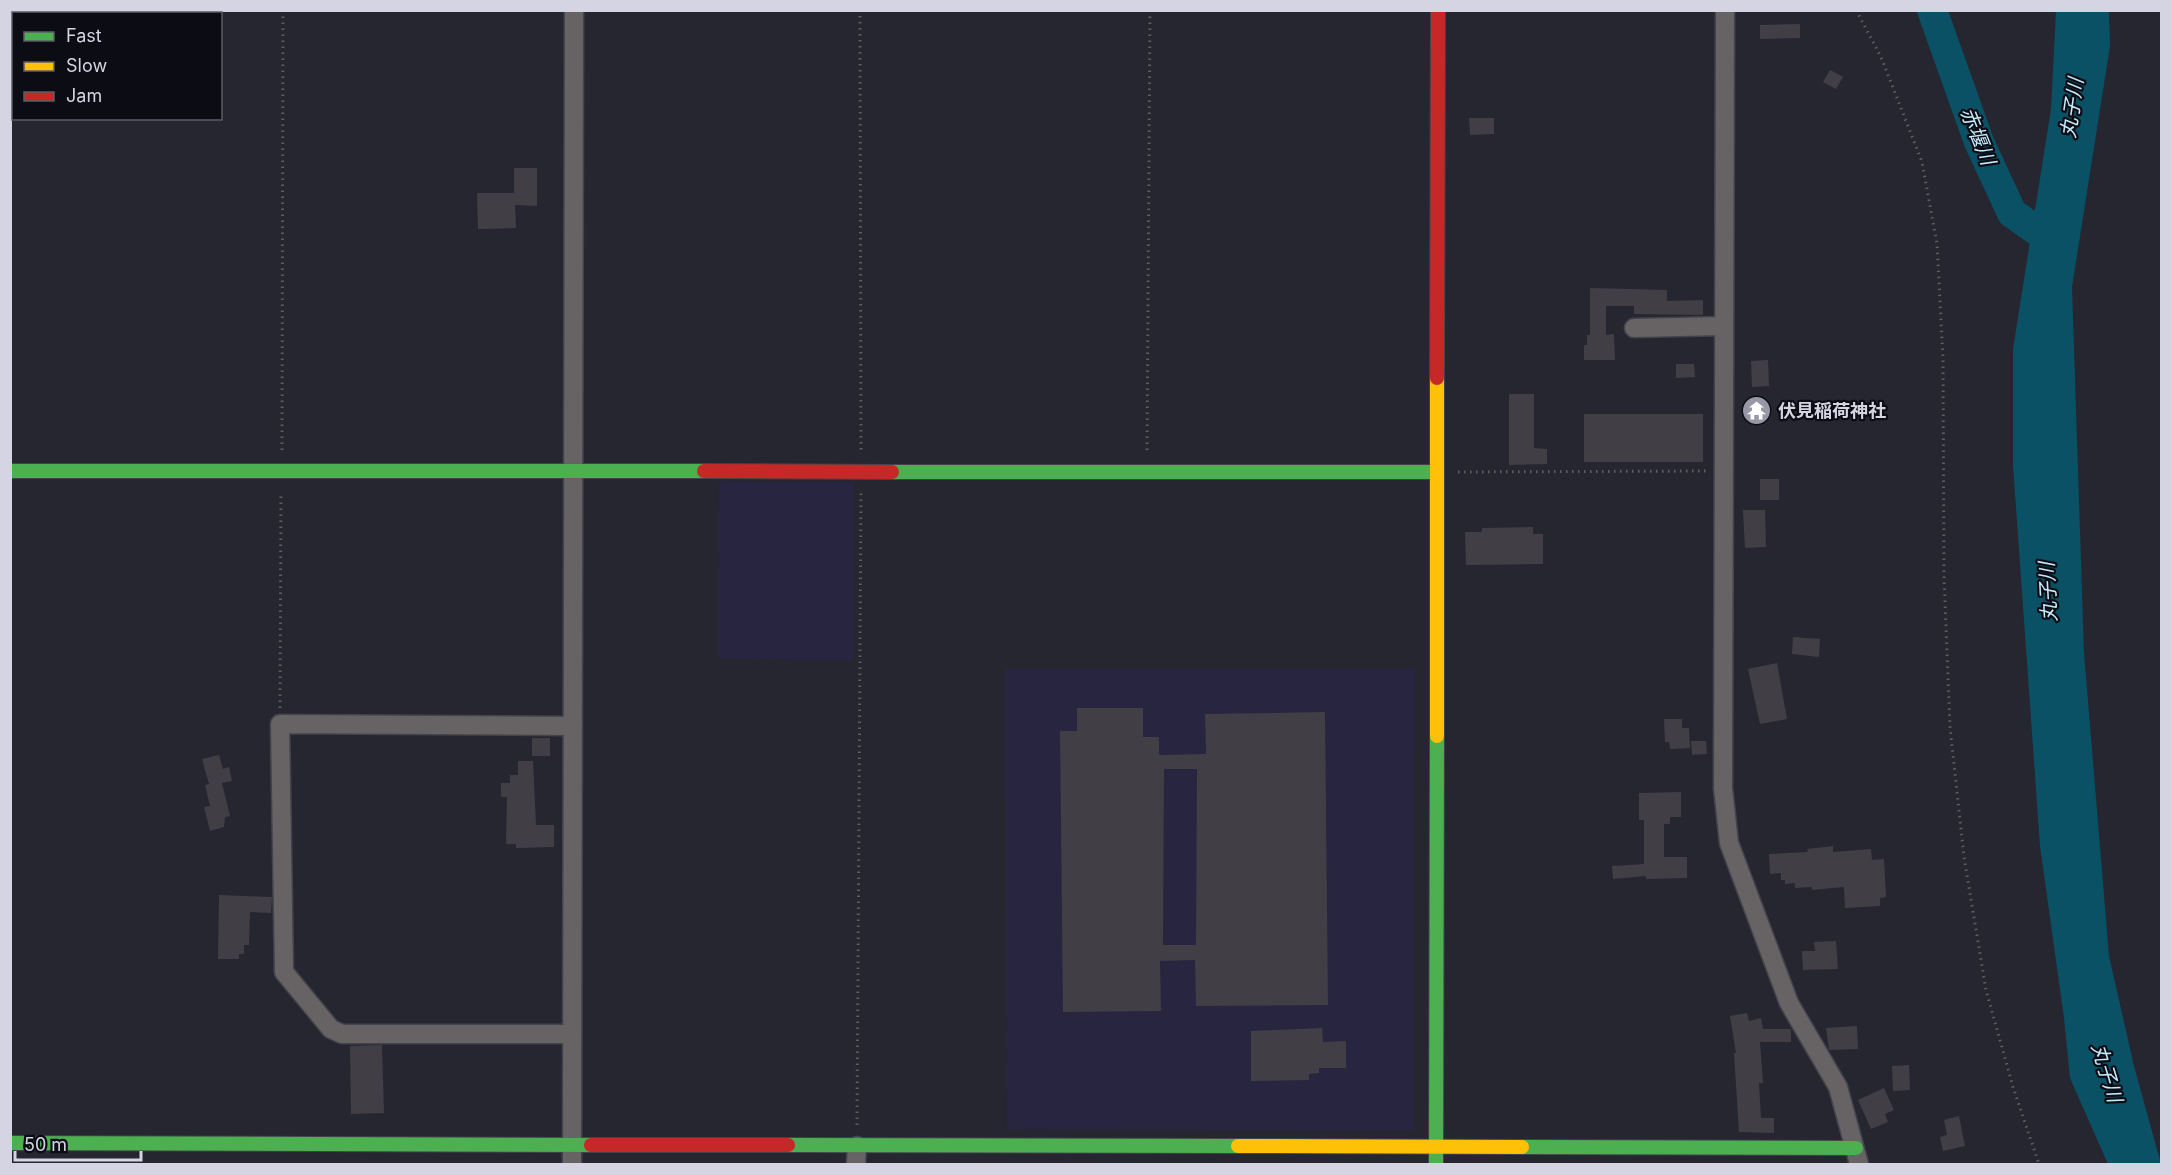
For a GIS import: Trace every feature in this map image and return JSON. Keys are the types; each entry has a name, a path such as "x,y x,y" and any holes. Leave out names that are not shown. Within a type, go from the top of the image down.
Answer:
{"street":[{"path":"572,1164 574,10"},
{"path":"1436,1164 1438,10"},
{"path":"10,1143 1437,1146 1857,1156 1838,1087 1789,1003 1729,843 1723,788 1725,10"},
{"path":"1634,328 1724,326"},
{"path":"10,471 1437,472"},
{"path":"572,1034 342,1034 331,1029 284,972 280,724 573,726"},
{"path":"856,1164 857,1146"}],"path":[{"path":"280,724 283,10"},
{"path":"857,1146 861,471 860,10"},
{"path":"1147,473 1150,10"},
{"path":"1856,10 1881,57 1922,162 1937,244 1943,358 1944,575 1950,727 1964,857 1986,990 2013,1087 2039,1164"},
{"path":"1437,472 1723,471"}],"shaded area":[{"path":"719,481 854,482 853,660 718,659"},
{"path":"1005,668 1415,668 1414,1131 1007,1129"}],"water":[{"name":"丸子川","path":"2056,11 2109,11 2110,46 2072,287 2084,653 2109,956 2134,1066 2161,1164 2108,1164 2070,1078 2040,846 2013,465 2013,349 2051,109"}],"building":[{"path":"1800,24 1800,38 1760,39 1760,25"},
{"path":"1830,70 1843,77 1836,89 1823,82"},
{"path":"1469,118 1494,118 1494,134 1470,135"},
{"path":"514,168 537,168 537,206 515,205 516,228 478,229 477,193 514,193"},
{"path":"1590,288 1667,290 1667,301 1703,300 1703,315 1634,314 1634,306 1606,306 1606,335 1614,334 1615,360 1584,360 1584,345 1587,345 1587,335 1590,335"},
{"path":"1768,360 1769,386 1752,387 1751,361"},
{"path":"1676,364 1694,364 1695,377 1676,378"},
{"path":"1509,394 1534,394 1534,448 1547,449 1547,464 1509,465"},
{"path":"1584,414 1703,414 1703,462 1584,462"},
{"path":"1760,479 1779,479 1779,500 1760,500"},
{"path":"1743,510 1765,510 1766,547 1745,548"},
{"path":"1533,527 1533,534 1543,534 1543,564 1466,565 1465,532 1482,532 1482,528"},
{"path":"1793,637 1820,639 1819,657 1792,654"},
{"path":"1777,663 1787,719 1760,724 1748,669"},
{"path":"1077,708 1143,708 1143,737 1159,737 1159,755 1206,754 1205,714 1325,712 1328,1005 1196,1006 1195,960 1160,961 1161,1011 1063,1012 1060,731 1077,731","holes":["1164,769 1197,769 1196,945 1163,945"]},
{"path":"1664,719 1682,719 1682,728 1689,728 1690,748 1670,749 1669,742 1665,742"},
{"path":"532,738 550,738 550,756 532,756"},
{"path":"1691,741 1706,741 1707,754 1692,755"},
{"path":"219,755 223,769 229,767 232,781 222,783 230,816 225,817 224,827 210,831 204,807 210,806 205,785 209,784 202,759"},
{"path":"518,761 533,761 536,825 554,825 554,847 516,848 516,844 506,844 507,797 501,797 501,783 510,783 510,775 518,775"},
{"path":"1681,792 1681,817 1670,817 1670,824 1664,824 1664,857 1687,857 1687,878 1646,879 1646,876 1613,879 1612,866 1644,864 1644,820 1639,820 1639,793"},
{"path":"1833,846 1833,852 1871,849 1872,860 1884,859 1886,897 1880,898 1880,906 1845,908 1844,887 1812,890 1812,887 1795,888 1795,883 1785,884 1785,880 1781,880 1781,873 1770,874 1769,854 1808,852 1807,849"},
{"path":"219,895 272,897 271,913 250,912 249,945 244,945 244,954 239,954 239,959 218,959"},
{"path":"1836,941 1838,969 1803,970 1802,951 1815,951 1814,942"},
{"path":"1747,1013 1749,1021 1761,1018 1763,1029 1791,1029 1791,1042 1760,1042 1763,1083 1759,1083 1761,1118 1774,1118 1774,1133 1739,1132 1734,1053 1736,1053 1730,1016"},
{"path":"1857,1026 1858,1049 1829,1050 1826,1028"},
{"path":"1322,1028 1323,1042 1346,1041 1346,1068 1319,1068 1319,1073 1309,1074 1309,1080 1251,1081 1251,1031"},
{"path":"382,1045 384,1113 351,1114 350,1046"},
{"path":"1909,1065 1910,1090 1893,1091 1892,1066"},
{"path":"1884,1088 1894,1110 1885,1114 1888,1122 1871,1129 1858,1100"},
{"path":"1959,1116 1965,1146 1943,1151 1940,1137 1947,1135 1944,1120"}],"waterway":[{"name":"赤堰川","path":"1932,10 1979,142 2012,213 2053,242"}],"traffic: fast":[{"path":"10,471 704,471"},
{"path":"892,472 1437,472"},
{"path":"1436,1164 1437,736"},
{"path":"10,1143 591,1145"},
{"path":"788,1145 1238,1146"},
{"path":"1522,1147 1856,1148"}],"traffic: slow":[{"path":"1437,378 1437,736"},
{"path":"1238,1146 1522,1147"}],"traffic: jam":[{"path":"1437,378 1438,10"},
{"path":"704,471 892,472"},
{"path":"591,1145 788,1145"}],"place":[{"name":"伏見稲荷神社","path":"1757,411"}]}
